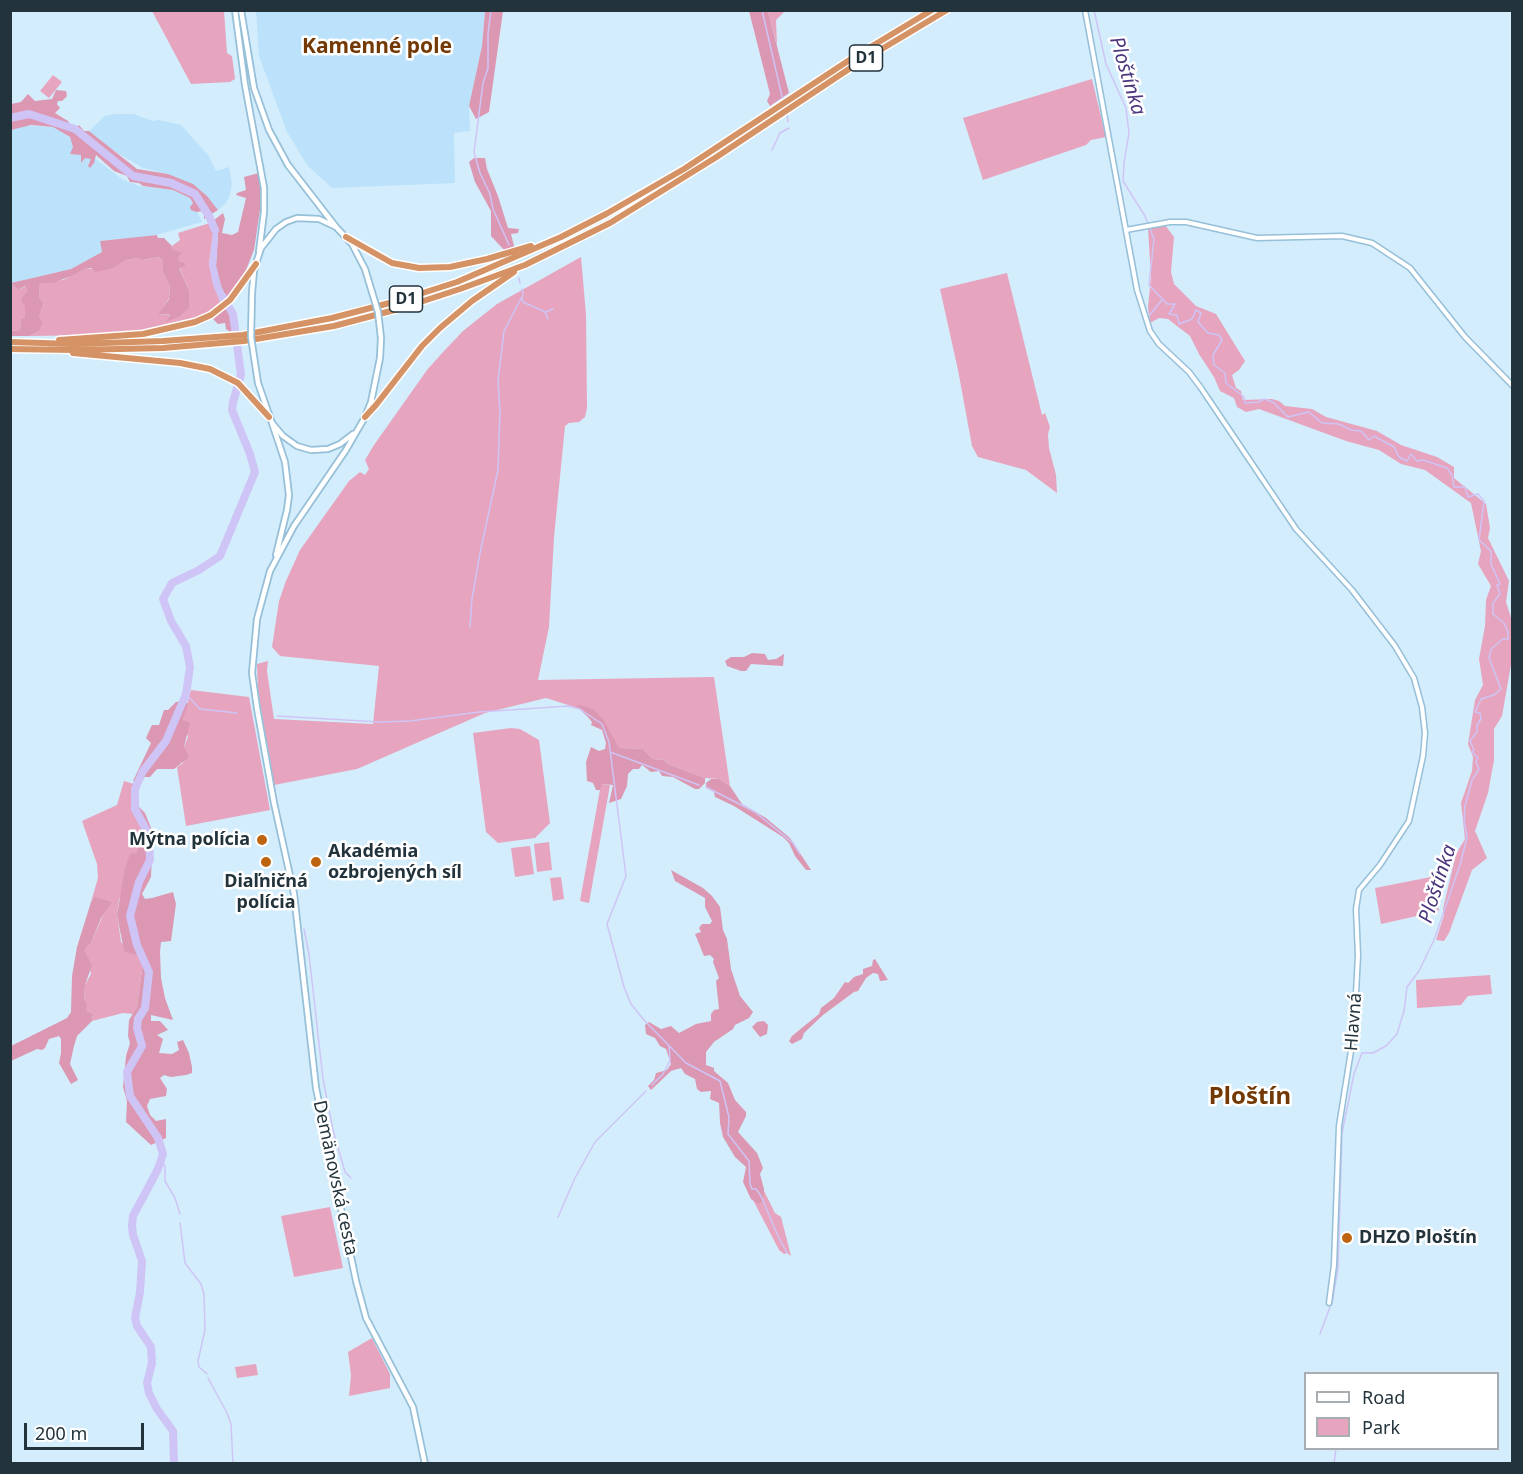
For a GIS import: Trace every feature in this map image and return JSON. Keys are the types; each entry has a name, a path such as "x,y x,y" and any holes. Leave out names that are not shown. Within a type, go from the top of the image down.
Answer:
{"highway":[{"name":"D1","path":"244,338 401,300 457,282 561,237 684,169 854,57 932,10"},
{"name":"D1","path":"10,349 163,348 334,326 402,308 525,265 610,223 715,158 883,47 947,10"},
{"path":"346,237 392,263 411,267 437,268 487,259 561,237"},
{"path":"14,342 143,334 183,326 211,315 230,300 256,264"},
{"path":"365,417 422,346 440,328 483,292 525,265"},
{"name":"D1","path":"14,342 114,343 229,340"},
{"path":"61,350 78,354 180,363 218,372 238,383 271,420"}],"main road":[{"path":"235,10 245,85 264,188 264,212 252,293 251,337 258,383 285,462 289,495 274,561"},
{"path":"241,10 253,83 263,117 294,174 357,252 365,269 378,312 381,338 380,358 371,402 365,417 274,561"},
{"path":"259,252 272,233 294,219 319,219 336,227"},
{"path":"271,420 292,443 311,450 333,447 355,432"},
{"name":"Demänovská cesta","path":"274,561 258,610 252,673 264,749 292,880 301,939 316,1088 362,1307 413,1407 425,1464"}],"street":[{"path":"1085,10 1126,230 1175,222 1194,223 1243,236 1265,238 1342,236 1372,243 1410,268 1465,337 1512,385"},
{"name":"Hlavná","path":"1126,230 1140,299 1153,336 1195,379 1288,518 1368,610 1395,646 1414,678 1422,707 1425,734 1413,808 1404,831 1359,890 1353,1049 1338,1147 1334,1265 1329,1301"}],"shaded area":[{"name":"Kamenné pole","path":"256,11 485,11 482,46 469,106 470,131 454,133 455,183 332,188 307,165 287,132 259,56"},
{"path":"485,11 503,11 489,112 476,119 469,106 482,46"},
{"path":"749,11 768,11 789,93 770,106 767,101 770,94"},
{"path":"56,90 66,91 67,96 62,101 58,101 60,108 55,113 68,121 73,130 75,131 79,125 84,131 89,131 137,169 168,174 193,184 218,210 204,219 204,211 191,210 193,203 190,198 173,190 130,182 127,176 114,171 96,155 90,168 88,166 91,159 85,158 81,163 81,155 70,154 73,147 70,137 53,127 31,125 11,130 11,104 21,102 28,94 35,101 52,99"},
{"path":"133,114 153,121 159,120 181,125 208,155 216,171 229,167 232,184 225,204 218,210 207,196 168,174 143,168 111,149 89,131 105,116"},
{"path":"11,125 53,127 83,146 83,149 123,180 139,186 173,190 190,198 202,222 149,237 100,241 102,252 71,269 11,283"},
{"path":"474,158 485,158 508,228 519,229 518,233 511,234 515,250 506,252 491,236 491,211 475,182 469,162"},
{"path":"259,173 261,203 254,250 244,275 227,299 216,266 218,235 214,220 223,213 225,219 222,233 232,235 238,232 246,198 236,195 246,190 244,177"},
{"path":"214,220 218,235 216,266 227,299 221,304 213,285 209,264 213,234 210,223"},
{"path":"157,235 158,238 164,238 173,250 182,253 178,257 185,266 179,268 189,290 189,308 180,316 166,322 170,315 158,315 169,299 170,287 163,272 163,261 159,257 142,260 138,258 125,260 114,268 95,272 92,268 85,269 53,283 40,283 39,297 44,303 39,316 42,323 39,331 30,336 11,336 11,331 20,330 21,319 25,317 25,306 21,300 28,290 25,286 18,290 11,283 71,269 102,252 100,241"},
{"path":"227,307 231,313 235,311 239,331 230,332 226,329 225,323 218,324 213,319"},
{"path":"752,653 765,654 768,660 776,659 784,654 783,666 751,664 746,671 741,671 727,666 725,661 731,657 744,657"},
{"path":"185,701 188,704 183,720 190,723 184,747 189,757 174,769 157,769 150,777 139,777 135,782 133,781 151,743 146,738 152,725 159,725 164,710 168,710 176,702"},
{"path":"576,706 593,709 603,719 619,748 643,749 653,759 664,760 668,764 705,778 705,783 699,789 695,789 673,777 662,776 659,771 651,772 642,765 628,774 627,786 621,799 609,803 613,785 602,784 600,790 596,790 593,783 587,781 586,762 591,747 599,751 605,749 606,743 602,730 591,725 592,722"},
{"path":"711,779 719,779 730,786 742,804 766,818 790,838 811,870 806,870 783,837 734,806 715,797 714,792 706,788 706,783"},
{"path":"137,805 145,813 153,833 151,877 142,894 145,899 173,892 176,904 171,941 161,942 160,952 161,978 173,1020 151,1015 151,1021 160,1021 168,1030 157,1035 163,1039 159,1053 172,1054 179,1050 177,1042 183,1040 192,1067 192,1073 171,1077 164,1075 160,1078 167,1089 166,1096 150,1099 147,1106 150,1115 156,1121 166,1119 166,1138 151,1145 126,1122 127,1101 123,1087 126,1056 130,1043 129,1020 137,1007 142,969 139,956 124,951 117,915 125,868 130,854 136,853 139,846 140,823 134,815 133,808"},
{"path":"671,870 703,888 720,907 731,969 740,996 753,1012 749,1018 735,1025 733,1029 714,1042 706,1052 706,1065 714,1068 714,1071 728,1083 735,1100 746,1112 738,1132 757,1153 763,1168 760,1174 764,1195 761,1203 758,1204 751,1199 743,1182 746,1167 735,1157 723,1137 719,1103 710,1099 711,1091 701,1092 697,1089 695,1079 685,1074 681,1068 671,1071 651,1090 648,1086 654,1080 656,1073 667,1070 671,1064 666,1049 660,1046 655,1038 646,1034 645,1025 649,1022 661,1029 671,1026 679,1033 696,1024 711,1021 711,1014 714,1010 719,1009 716,981 719,978 714,959 710,955 704,956 695,934 701,932 699,928 702,924 710,924 712,921 705,907 705,898 675,881"},
{"path":"95,897 112,902 101,918 91,943 84,950 92,965 85,985 84,1000 87,1005 86,1010 93,1014 92,1021 77,1036 70,1064 78,1080 71,1084 59,1063 61,1039 59,1036 49,1039 42,1050 37,1049 11,1061 11,1046 67,1018 71,1012 72,976 77,947 91,902"},
{"path":"875,959 888,980 880,981 878,974 873,973 866,978 858,991 823,1015 804,1033 802,1039 792,1044 789,1041 819,1014 821,1008 834,998 845,982 848,983 854,977 863,974 863,969 872,966"},
{"path":"764,1021 768,1025 767,1034 760,1037 752,1027 757,1022"}],"green space":[{"path":"152,11 224,11 227,53 232,56 235,79 230,82 191,84"},
{"path":"768,11 785,11 776,20 777,45"},
{"path":"53,75 62,82 49,98 40,91"},
{"path":"1092,79 1106,137 1091,140 1086,145 983,180 963,118"},
{"path":"210,223 213,234 209,264 221,304 209,312 191,322 146,332 30,336 39,331 39,316 44,303 39,297 40,282 63,280 85,269 114,268 124,260 138,258 143,260 159,257 163,261 163,272 170,287 169,298 159,315 170,316 167,321 189,290 179,267 184,262 179,261 172,246 180,240 178,233"},
{"path":"1165,225 1174,237 1171,272 1174,284 1196,306 1216,314 1245,361 1232,375 1243,400 1272,399 1285,406 1312,409 1326,417 1377,431 1401,445 1437,457 1454,467 1454,478 1486,504 1490,528 1488,538 1509,581 1506,602 1512,621 1512,659 1502,716 1494,729 1494,760 1488,793 1475,831 1487,858 1472,870 1444,941 1436,940 1444,915 1443,909 1456,854 1465,839 1461,803 1472,771 1473,757 1468,744 1475,700 1483,685 1479,659 1485,626 1486,600 1491,586 1478,564 1481,551 1471,503 1425,470 1401,464 1379,450 1346,441 1259,409 1246,412 1237,407 1234,398 1220,391 1190,336 1168,319 1159,318 1150,323 1148,307 1151,277 1148,228"},
{"path":"581,257 586,315 587,408 585,417 579,422 565,426 554,537 549,627 538,680 714,677 730,786 719,779 705,778 668,764 664,760 653,759 643,749 617,748 593,713 546,698 485,713 357,769 274,785 258,691 257,664 268,661 267,671 274,719 373,724 379,666 280,656 272,647 279,601 300,550 349,481 360,472 365,475 369,469 365,460 374,445 427,370 463,331 497,304"},
{"path":"1007,273 1042,415 1045,413 1050,427 1049,448 1056,475 1057,493 1026,470 978,457 972,446 940,289"},
{"path":"11,283 18,290 26,286 28,290 25,317 21,319 20,330 11,331"},
{"path":"191,690 249,697 270,810 186,826 177,767 183,763 184,747 188,737 183,720"},
{"path":"520,729 539,740 550,823 535,838 498,843 486,832 473,733"},
{"path":"124,781 134,784 133,808 134,815 140,823 139,846 119,900 117,915 121,942 129,951 139,956 142,969 137,1007 133,1014 123,1013 92,1021 93,1014 86,1010 84,1001 85,985 91,974 87,956 83,950 91,943 106,908 95,898 91,902 98,878 97,864 82,821 117,805"},
{"path":"601,784 610,785 589,903 580,901"},
{"path":"549,842 552,870 537,872 534,844"},
{"path":"530,846 534,874 515,877 511,848"},
{"path":"561,877 564,899 553,901 550,878"},
{"path":"1431,877 1439,911 1381,924 1375,888"},
{"path":"1490,975 1492,994 1468,996 1461,1005 1417,1008 1416,980"},
{"path":"763,1189 775,1213 781,1217 791,1256 779,1250 752,1198"},
{"path":"330,1207 343,1268 294,1277 281,1216"},
{"path":"372,1338 390,1374 390,1388 349,1396 351,1375 348,1352"},
{"path":"256,1364 258,1375 237,1378 235,1367"}],"waterway":[{"path":"491,10 488,68 483,83 474,152 480,173 490,194 493,209 509,245"},
{"path":"762,10 783,101"},
{"name":"Ploštínka","path":"1094,10 1106,64 1126,108 1129,133 1123,181 1145,216 1154,239 1149,285 1167,304 1175,304 1169,314 1177,315 1179,324 1192,319 1196,310 1201,313 1198,322 1208,333 1219,335 1222,340 1213,355 1214,365 1225,373 1226,383 1244,397 1245,403 1259,402 1264,399 1273,402 1288,417 1309,412 1322,423 1339,424 1351,430 1361,431 1369,440 1374,436 1394,447 1399,457 1407,461 1411,454 1417,461 1423,460 1447,468 1452,475 1454,487 1465,487 1468,497 1478,494 1484,501 1479,540 1491,551 1491,564 1500,584 1497,585 1500,594 1493,603 1493,614 1504,623 1508,639 1503,639 1491,649 1489,658 1501,689 1494,695 1481,699 1475,712 1480,713 1481,719 1477,725 1477,732 1470,741 1474,750 1472,752 1478,758 1476,762 1479,769 1472,780 1465,806 1464,820 1467,837 1460,865 1434,940 1419,971 1407,987 1404,1011 1397,1034 1386,1046 1373,1053 1362,1053 1354,1074 1342,1133 1338,1268 1332,1303"},
{"path":"10,118 29,114 75,129 133,176 171,183 195,194 215,230"},
{"path":"787,114 788,122"},
{"path":"772,150 780,133 789,128"},
{"path":"519,278 520,283"},
{"path":"522,289 523,294"},
{"path":"470,627 480,553 498,470 500,411 498,381 504,331 523,295"},
{"path":"174,1464 173,1431 157,1409 147,1383 152,1363 151,1347 137,1326 135,1318 142,1261 133,1235 133,1216 158,1169 163,1154 158,1138 130,1096 127,1072 142,1046 137,1028 138,1019 145,1008 149,972 137,945 130,916 139,882 150,860 149,835 135,809 135,789 143,771 166,741 186,694 190,667 186,646 171,621 163,599 172,583 199,570 220,556 255,472 232,410 241,375 233,314 223,297"},
{"path":"522,298 523,302 545,312 548,319"},
{"path":"1148,317 1162,300"},
{"path":"546,312 553,309"},
{"path":"186,694 200,709 237,713"},
{"path":"277,716 380,722 410,721 479,712 568,706 580,709 602,724 609,742 626,876 607,924 624,987 631,1004 644,1020 686,1063 720,1081 729,1117 728,1134 749,1161 752,1189 756,1189 761,1196 787,1253"},
{"path":"610,752 699,785"},
{"path":"706,787 755,812 793,843 800,854"},
{"path":"304,929 309,954 323,1079 333,1130 345,1172 351,1178"},
{"path":"652,1085 663,1074 670,1061 669,1045"},
{"path":"558,1217 575,1178 595,1142 646,1091"},
{"path":"162,1160 165,1167 165,1181 175,1198 180,1214"},
{"path":"180,1223 185,1263 201,1284 204,1294 205,1330 198,1361 199,1367 207,1374"},
{"name":"Ploštínka","path":"1320,1334 1330,1307"},
{"path":"208,1378 231,1424 233,1464"},
{"name":"Ploštínka","path":"1334,1464 1336,1450"}],"place":[{"name":"Mýtna polícia","path":"262,840"},
{"name":"Diaľničná polícia","path":"266,862"},
{"name":"Akadémia ozbrojených síl","path":"316,862"},
{"name":"DHZO Ploštín","path":"1347,1238"}],"district":[{"name":"Kamenné pole","path":"377,47"},
{"name":"Ploštín","path":"1250,1097"}]}
